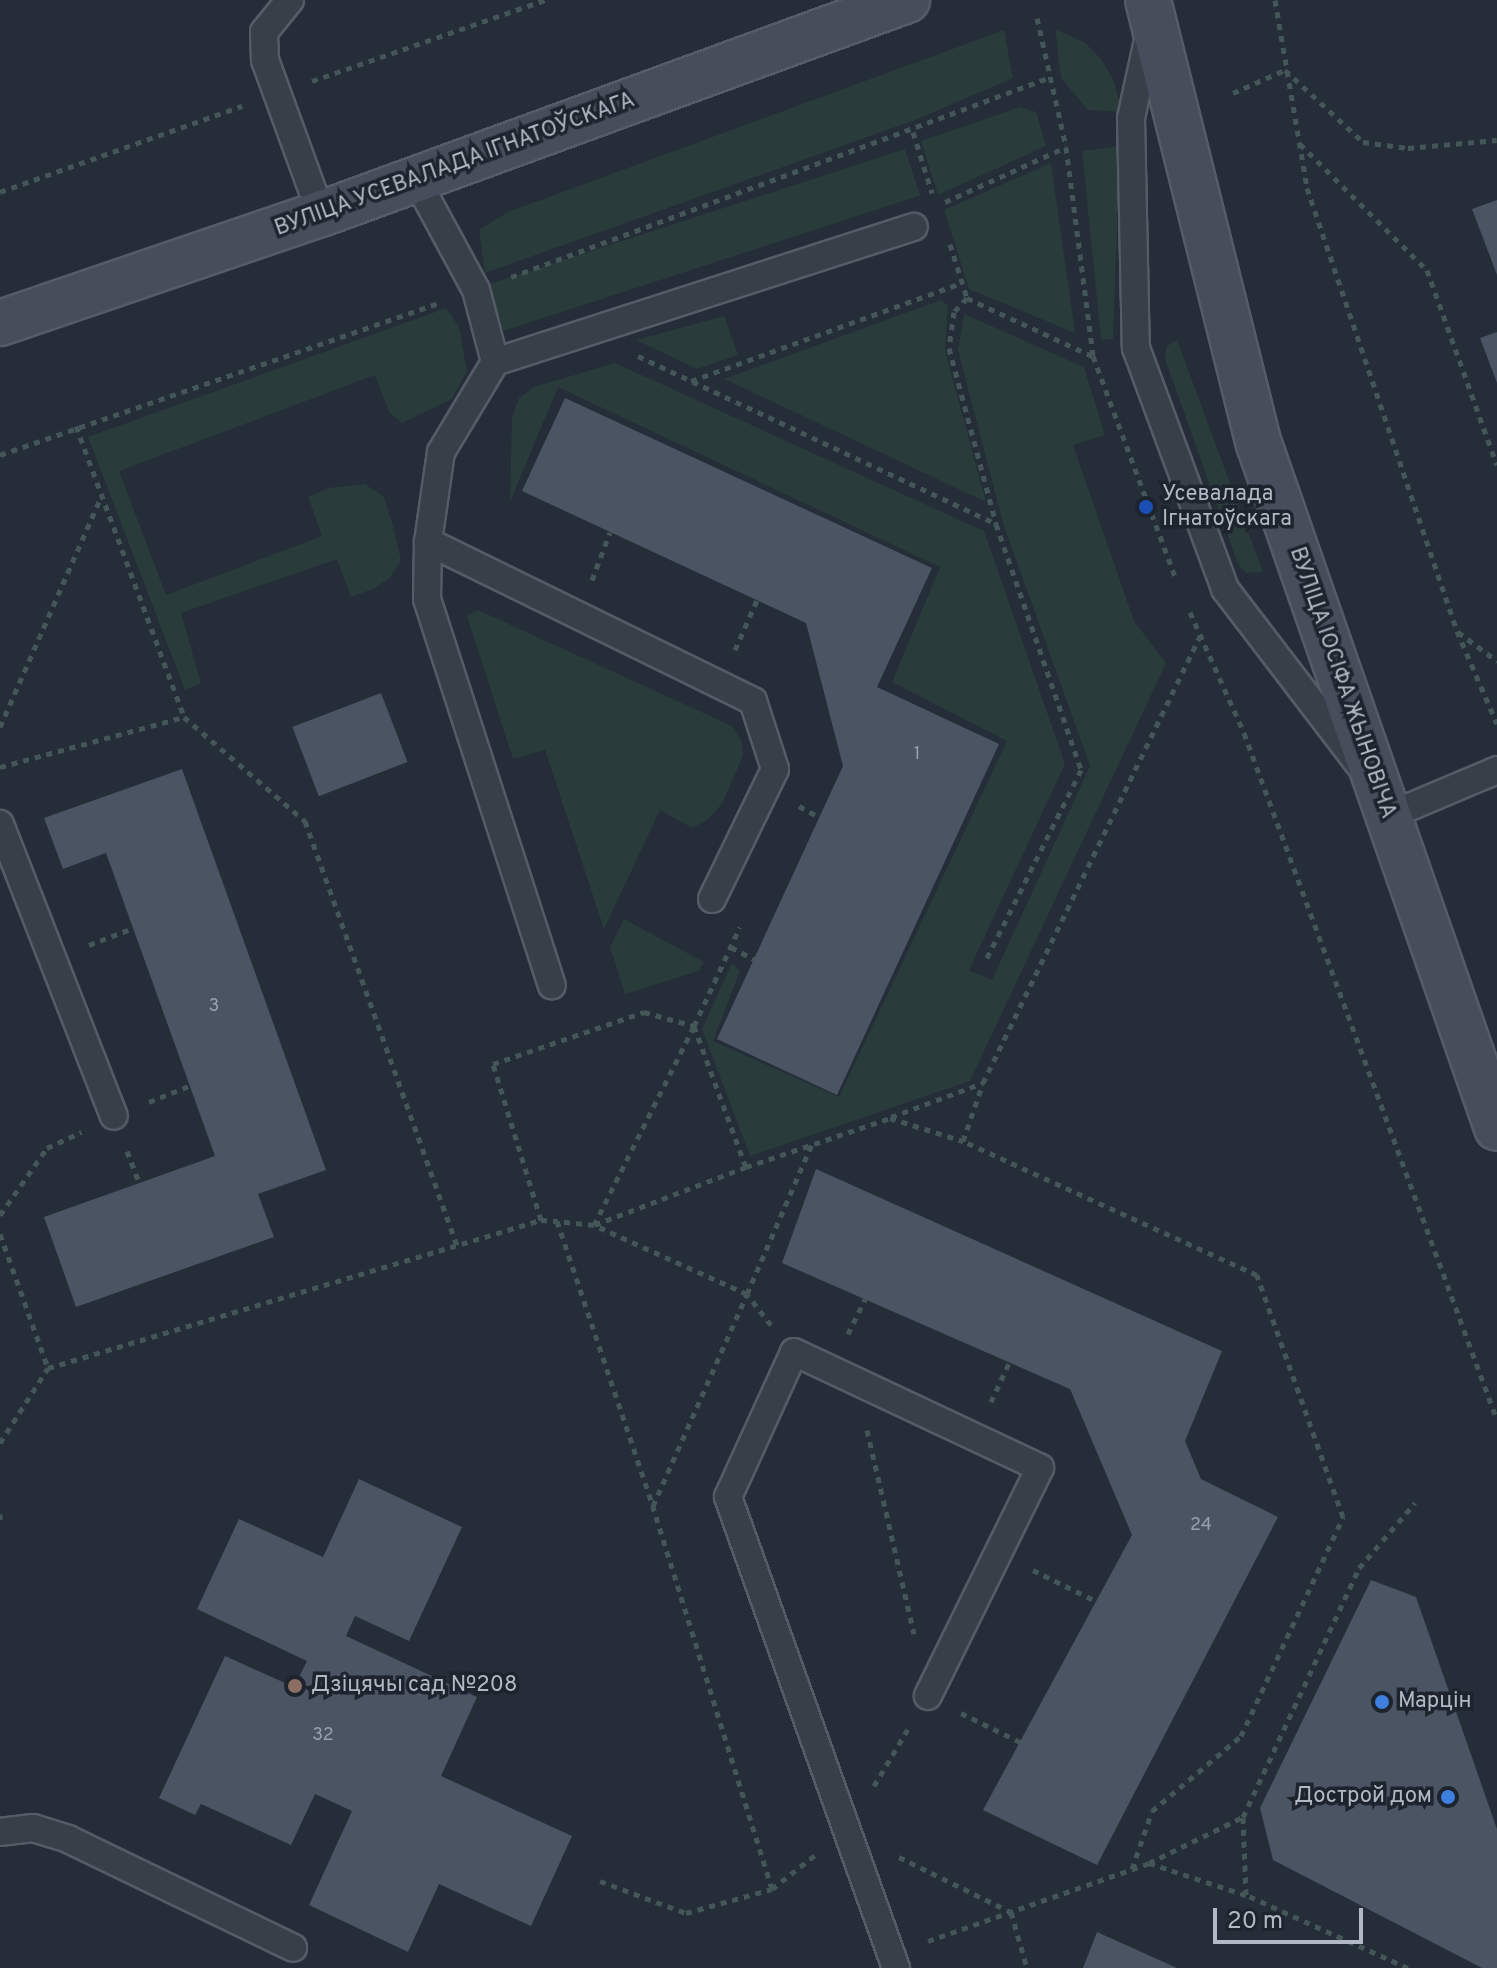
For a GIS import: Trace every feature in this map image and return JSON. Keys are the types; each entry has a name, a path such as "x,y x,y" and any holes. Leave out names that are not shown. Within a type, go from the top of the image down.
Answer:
{"main road":[{"name":"ВУЛІЦА УСЕВАЛАДА ІГНАТОЎСКАГА","path":"0,323 321,214 907,0"},
{"name":"ВУЛІЦА ІОСІФА ЖЫНОВІЧА","path":"1150,12 1259,444 1381,802 1497,1128"}],"lane":[{"path":"290,0 264,32 265,60 321,214"},
{"path":"1150,12 1131,118 1136,348 1225,589 1381,802 1497,770"},
{"path":"416,179 476,290 495,362"},
{"path":"552,985 427,599 428,542 441,452 495,362 914,227"},
{"path":"428,542 753,701 775,769 712,899"},
{"path":"0,824 114,1116"},
{"path":"894,1961 728,1497 794,1352 1040,1468 928,1696"},
{"path":"0,1832 33,1828 68,1839 293,1948"}],"path":[{"path":"1275,0 1307,188 1457,631 1497,724"},
{"path":"1037,18 1048,78 1066,147 1093,356 1176,579"},
{"path":"1233,93 1285,70"},
{"path":"1285,70 1363,142 1408,148 1497,140"},
{"path":"0,455 76,426 476,290 913,132 1048,78"},
{"path":"913,132 937,206 1066,147"},
{"path":"1299,143 1427,270 1497,465"},
{"path":"945,231 967,298 1093,356"},
{"path":"690,381 962,283"},
{"path":"967,298 954,312 949,348 996,524 1081,770 986,960"},
{"path":"625,350 996,524"},
{"path":"76,426 184,717 305,821 458,1249"},
{"path":"0,727 101,498"},
{"path":"587,593 610,532"},
{"path":"731,659 757,600"},
{"path":"1188,608 1244,733 1497,1420"},
{"path":"1457,631 1497,661"},
{"path":"963,1141 983,1083 1200,637"},
{"path":"0,767 184,717"},
{"path":"798,806 819,817"},
{"path":"731,947 754,959"},
{"path":"541,1220 493,1064 644,1012 694,1026"},
{"path":"694,1026 746,1167"},
{"path":"594,1225 694,1026"},
{"path":"0,1443 48,1368 458,1249 541,1220 594,1225 983,1083"},
{"path":"0,1215 47,1148 114,1116"},
{"path":"890,1118 963,1141 1257,1275 1343,1517 1241,1736 1152,1811 1132,1869"},
{"path":"747,1294 812,1144"},
{"path":"557,1221 653,1506"},
{"path":"0,1234 48,1368"},
{"path":"772,1889 847,1831 928,1696 856,1382"},
{"path":"1490,1398 1497,1396"},
{"path":"1246,1895 1243,1817 1359,1568 1415,1503"},
{"path":"0,1514 0,1524"},
{"path":"998,1553 1096,1601"},
{"path":"928,1696 1020,1742"},
{"path":"894,1961 1011,1912 1149,1863 1243,1817"},
{"path":"847,1831 1011,1912 1027,1968"},
{"path":"1149,1863 1246,1895 1408,1968"},
{"path":"600,1881 686,1913 739,1897"}],"shaded area":[{"path":"1055,29 1085,43 1101,59 1114,81 1122,112 1088,110 1061,78"},
{"path":"1004,30 1013,78 915,120 485,273 479,230 508,212"},
{"path":"1020,107 1036,112 1046,146 938,195 921,141"},
{"path":"1120,146 1113,339 1101,340 1082,151"},
{"path":"905,149 920,196 504,331 488,284"},
{"path":"1051,163 1075,333 969,289 944,210"},
{"path":"941,300 948,306 945,350 986,502 724,379"},
{"path":"446,308 459,327 467,371 452,399 402,423 389,412 375,375 119,471 166,595 322,536 308,497 328,488 365,484 384,497 393,526 401,560 390,578 373,589 351,597 337,559 181,613 201,683 185,690 88,437"},
{"path":"964,314 1084,367 1105,435 1073,445 1134,621 1166,663 970,1081 750,1156 702,1029 732,963 740,971 713,1041 839,1097 1007,741 892,682 940,567 558,387 510,502 512,417 519,398 534,387 615,363 984,531 1065,764 969,970 992,980 1090,766 1003,523 958,350"},
{"path":"724,316 738,355 697,369 636,340"},
{"path":"1177,340 1263,572 1246,573 1238,564 1165,359 1167,346"},
{"path":"478,610 732,726 742,742 743,756 722,804 707,820 692,828 660,810 604,929 545,750 513,759 467,616"},
{"path":"624,919 704,962 699,971 625,994 610,947"}],"building":[{"path":"1497,200 1497,275 1472,209"},
{"path":"1497,332 1497,383 1480,338"},
{"path":"565,398 932,568 877,687 999,744 837,1095 717,1039 843,766 806,623 522,491"},
{"path":"381,693 408,762 319,796 292,727"},
{"path":"182,769 326,1170 258,1194 274,1237 76,1307 44,1217 215,1156 106,853 63,869 44,818"},
{"path":"816,1169 1222,1351 1185,1441 1201,1479 1278,1517 1097,1865 983,1810 1132,1535 1070,1389 782,1263"},
{"path":"359,1479 462,1527 409,1641 355,1616 346,1636 477,1697 441,1776 572,1836 531,1926 439,1884 408,1952 309,1905 352,1811 315,1794 291,1845 201,1804 195,1815 159,1798 225,1656 294,1687 307,1661 197,1609 239,1519 323,1557"},
{"name":"Марцін","path":"1371,1580 1416,1597 1497,1829 1497,1968 1482,1968 1273,1860 1260,1808"},
{"path":"1097,1932 1177,1968 1083,1968"}],"place":[{"name":"Усевалада Ігнатоўскага","path":"1146,507"},
{"name":"Дзіцячы сад №208","path":"295,1686"},
{"name":"Марцін","path":"1382,1702"},
{"name":"Дострой дом","path":"1448,1797"}]}
